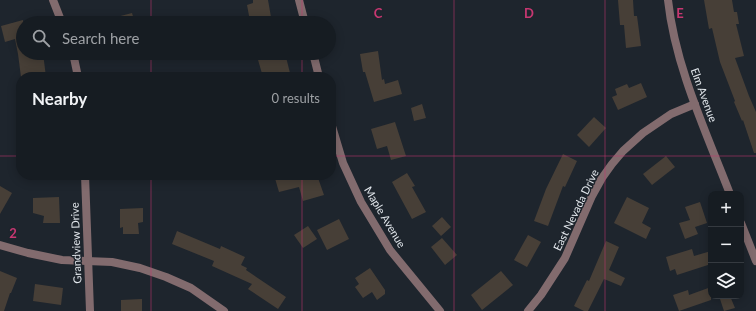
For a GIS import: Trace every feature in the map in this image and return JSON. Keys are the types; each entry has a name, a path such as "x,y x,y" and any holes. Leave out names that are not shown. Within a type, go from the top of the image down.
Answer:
{"street":[{"path":"53,0 59,16"},
{"path":"299,0 303,16"},
{"name":"Elm Avenue","path":"668,0 679,56 695,104 729,191"},
{"path":"75,60 77,72"},
{"path":"315,60 318,72"},
{"name":"East Nevada Drive","path":"528,311 541,295 565,258 590,202 602,178 612,164 623,151 643,133 671,114 695,104"},
{"name":"Maple Avenue","path":"336,140 343,163 361,202 390,250 440,311"},
{"name":"Grandview Drive","path":"85,180 90,311"},
{"path":"743,227 756,261"},
{"path":"0,245 62,260 112,262 140,268 166,276 190,288 224,311"}],"building":[{"path":"253,0 268,0 271,16 249,16 247,5 253,3"},
{"path":"618,0 633,0 634,16 637,16 641,46 626,48 624,25 620,25"},
{"path":"704,0 732,0 734,12 737,12 739,24 736,24 744,56 735,58 756,112 756,153 754,153 743,120 742,121 734,102 735,101 720,62 712,28 709,29"},
{"path":"132,13 133,16 120,16"},
{"path":"16,22 16,44 15,39 5,42 1,26"},
{"path":"378,51 382,80 384,79 385,84 398,80 402,94 374,102 365,72 363,72 360,54"},
{"path":"19,60 44,60 45,72 20,72"},
{"path":"258,60 287,60 290,72 262,72"},
{"path":"641,83 647,97 618,110 612,97 617,95 615,89 627,84 629,88"},
{"path":"422,104 426,118 414,121 411,108"},
{"path":"594,117 606,128 589,147 577,135"},
{"path":"395,122 406,156 391,160 387,146 377,149 371,129"},
{"path":"563,154 577,161 565,187 563,186 548,226 534,221 546,189"},
{"path":"666,156 675,167 652,185 643,174"},
{"path":"407,173 415,186 412,187 426,212 412,219 392,182"},
{"path":"275,180 319,180 324,195 303,201 299,187 279,192"},
{"path":"0,186 12,193 0,214"},
{"path":"59,197 60,223 43,223 44,216 33,213 33,198"},
{"path":"627,197 649,208 642,223 651,228 646,239 614,223"},
{"path":"700,202 707,223 695,227 698,234 685,239 679,223 690,220 685,207"},
{"path":"143,208 143,222 138,223 139,234 123,234 123,227 120,228 120,209"},
{"path":"442,217 451,227 441,236 432,226"},
{"path":"339,219 349,239 327,250 317,230"},
{"path":"308,226 317,239 303,248 294,235"},
{"path":"177,231 220,249 221,246 245,257 241,265 247,268 246,270 286,297 278,309 248,289 252,284 212,266 214,261 172,244"},
{"path":"528,235 541,242 527,267 514,260"},
{"path":"442,238 457,255 445,265 431,247"},
{"path":"606,241 619,247 609,270 625,278 621,286 604,279 588,311 584,311 574,306 587,280 589,281"},
{"path":"692,249 694,256 708,252 708,265 677,275 675,269 670,271 666,257"},
{"path":"370,268 385,290 385,294 377,300 372,292 363,298 355,287 359,284 355,278"},
{"path":"0,271 17,278 4,311 0,311"},
{"path":"501,271 513,285 482,310 471,295"},
{"path":"35,284 63,288 61,305 33,301"},
{"path":"708,288 708,299 711,300 679,311 673,295 688,290 689,295"},
{"path":"142,299 142,311 121,311 121,300"},
{"path":"720,299 731,299 735,308 724,311"}]}
